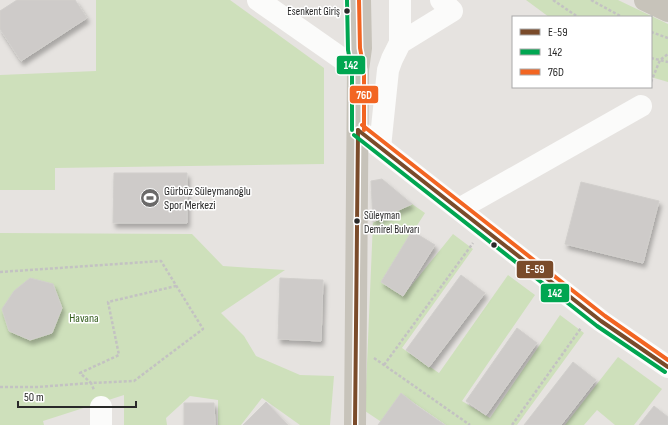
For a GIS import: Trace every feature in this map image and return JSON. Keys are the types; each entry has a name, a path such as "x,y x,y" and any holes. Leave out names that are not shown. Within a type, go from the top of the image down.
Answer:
{"main road":[{"path":"353,0 354,49 358,70"},
{"path":"357,424 356,345 358,70 361,48 360,0"},
{"path":"645,0 668,11"}],"street":[{"path":"258,0 358,70"},
{"path":"380,147 388,70 392,58 400,43 400,0"},
{"path":"400,43 452,10 441,0"},
{"path":"459,208 641,106"},
{"path":"358,130 592,313 668,367"}],"path":[{"path":"553,0 577,16"},
{"path":"591,0 620,16"},
{"path":"652,32 668,38"},
{"path":"652,80 660,60 668,54"},
{"path":"652,58 668,62"},
{"path":"384,365 484,229"},
{"path":"0,272 161,261 203,328 134,381 38,387 0,387"},
{"path":"101,416 91,383 80,373 119,355 108,302 176,286"},
{"path":"512,425 592,313"},
{"path":"356,345 470,425"}],"green space":[{"path":"96,0 230,0 324,68 324,164 55,168 55,190 0,190 0,75 96,71"},
{"path":"526,0 618,0 651,16 548,16"},
{"path":"652,16 668,24 668,82 652,77"},
{"path":"412,204 425,213 381,282 403,296 453,234 473,249 402,348 439,373 508,275 535,295 462,401 490,418 560,315 584,333 517,425 446,425 401,394 383,423 365,411 373,222"},
{"name":"Havana","path":"0,233 192,234 223,266 285,270 221,313 244,336 256,356 300,375 334,376 330,425 300,425 262,398 241,425 218,425 218,400 190,396 166,418 167,425 124,425 124,395 43,421 44,425 0,425"},
{"path":"618,357 662,389 634,425 615,425 597,410 584,425 565,425"}],"building":[{"path":"17,0 75,0 87,18 21,61 0,29 0,11"},
{"name":"Gürbüz Süleymanoğlu Spor Merkezi","path":"114,173 187,173 187,223 113,223"},
{"path":"382,179 412,204 373,222 371,181"},
{"path":"581,182 659,201 643,263 565,244"},
{"path":"412,231 435,245 403,296 381,282"},
{"path":"461,275 485,293 429,367 406,350"},
{"path":"30,278 53,284 62,308 52,333 30,340 9,331 2,309 14,291"},
{"path":"280,278 323,280 321,341 278,339"},
{"path":"517,328 537,343 486,415 466,401"},
{"path":"573,362 596,380 561,425 524,425"},
{"path":"401,393 416,405 445,425 378,425"},
{"path":"266,402 288,425 243,425"},
{"path":"184,403 214,403 215,425 184,425"},
{"path":"654,406 668,417 668,425 639,425"}],"transit line":[{"name":"142","path":"347,0 348,50 352,71 352,130"},
{"name":"76D","path":"359,0 360,48 364,70 364,130"},
{"name":"76D","path":"362,125 605,316 668,360"},
{"name":"E-59","path":"358,130 601,321 668,367"},
{"name":"E-59","path":"355,425 358,130"},
{"name":"142","path":"354,135 597,326 665,372"}],"place":[{"name":"Esenkent Giriş","path":"347,11"},
{"name":"Gürbüz Süleymanoğlu Spor Merkezi","path":"150,198"},
{"name":"Süleyman Demirel Bulvarı","path":"357,221"}]}
